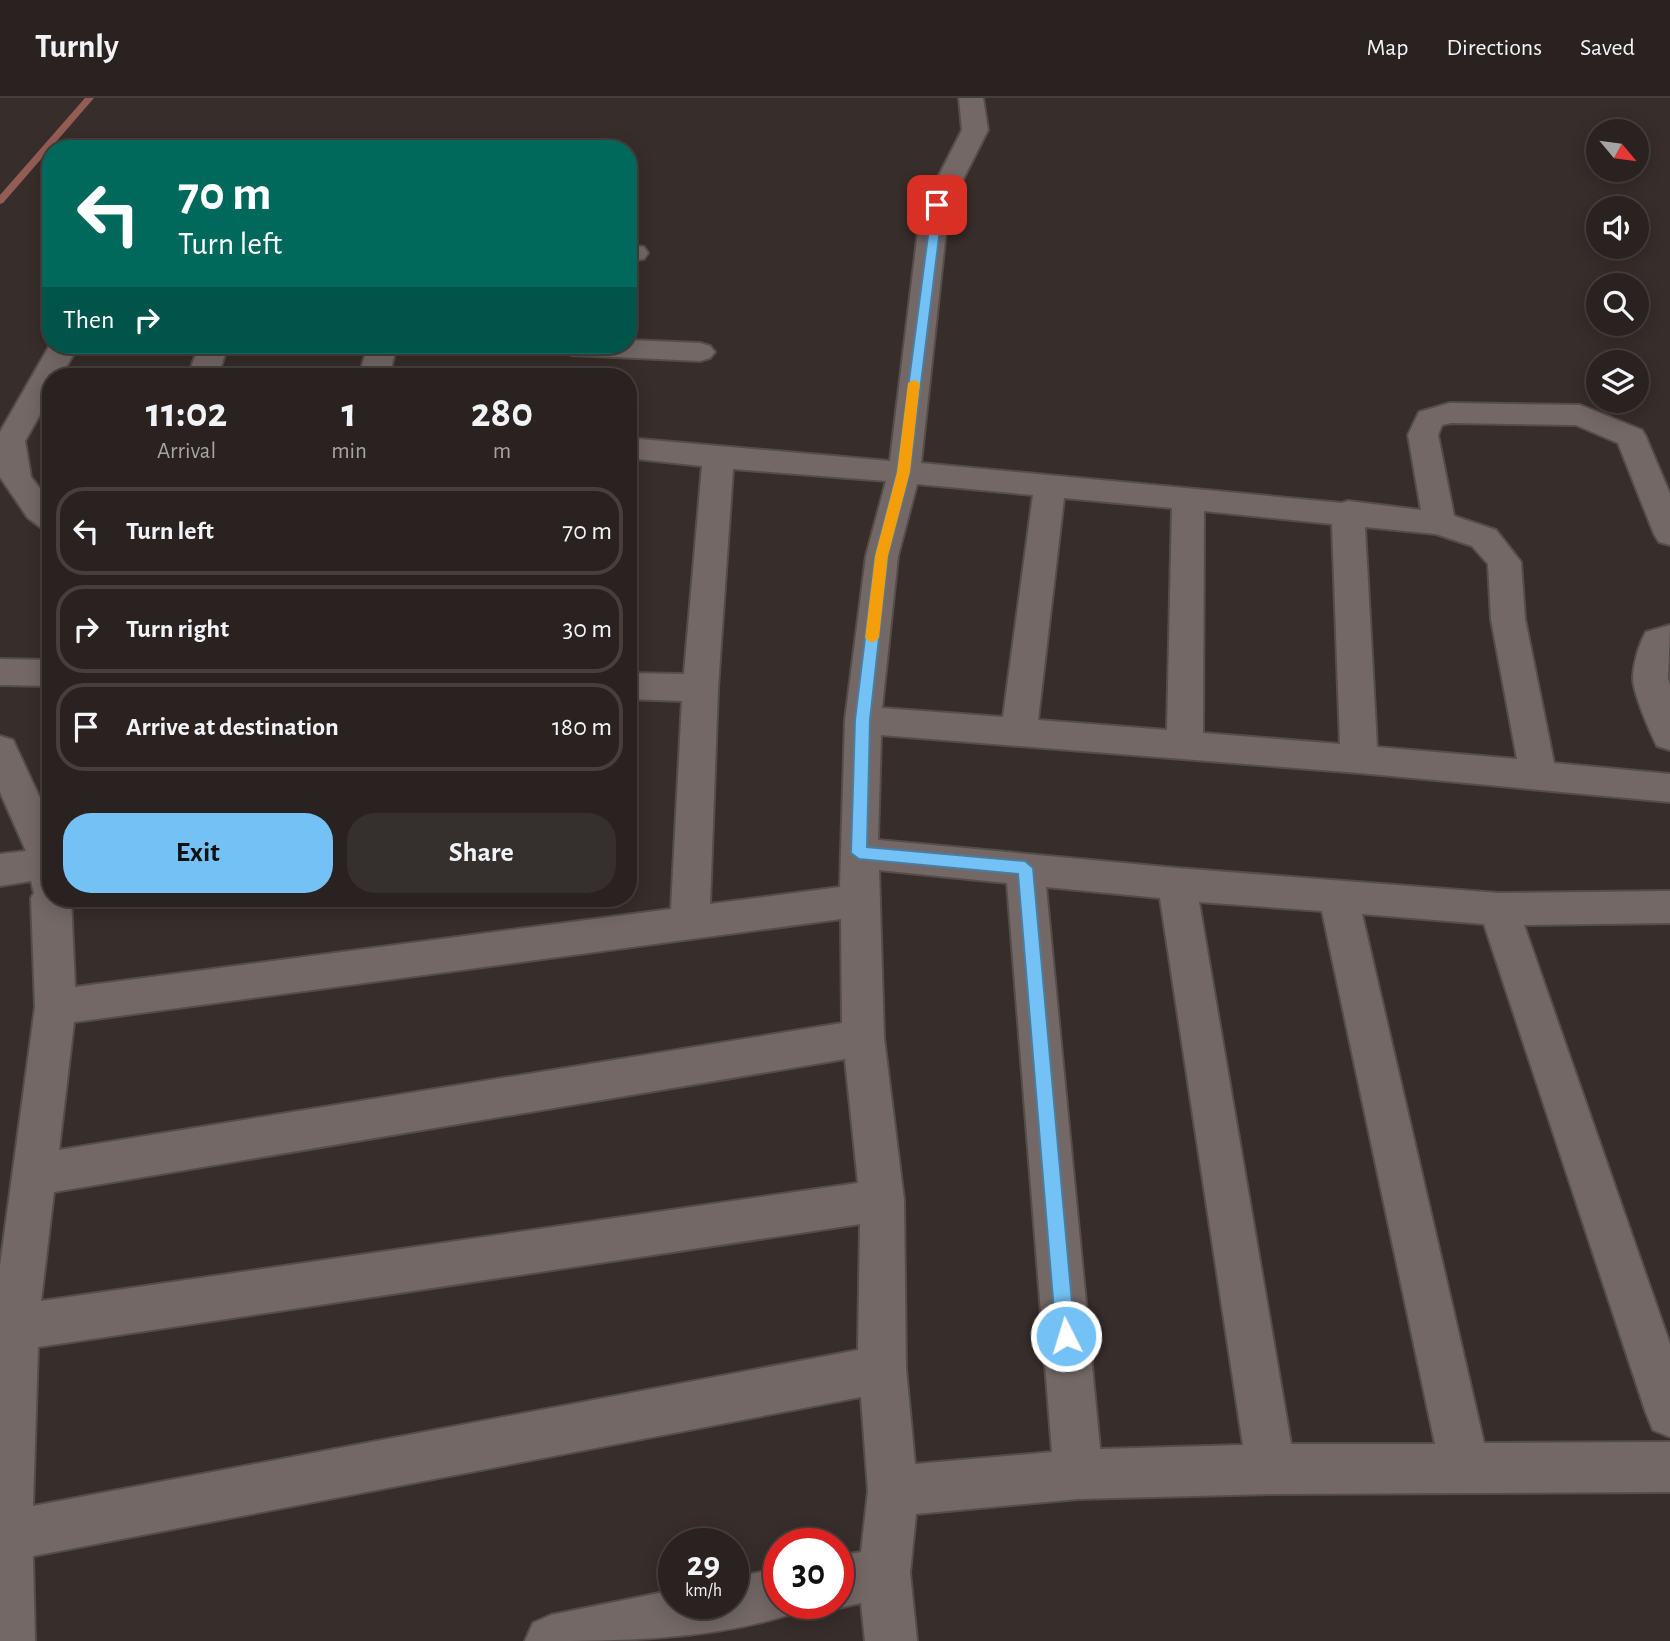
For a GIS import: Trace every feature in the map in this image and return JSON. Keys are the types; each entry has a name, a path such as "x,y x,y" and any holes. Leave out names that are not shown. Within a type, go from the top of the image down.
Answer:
{"street":[{"path":"891,1641 861,1577 893,1491 882,1369 882,1200 863,1038 859,853 863,720 882,556 904,472 932,231 937,205 975,130 971,98"},
{"path":"637,349 701,352"},
{"path":"42,384 10,441 16,479 42,512"},
{"path":"1439,523 1423,435 1430,419 1450,413 1580,415 1631,437 1670,534"},
{"path":"637,449 1348,512 1439,523 1484,538 1504,562 1508,619 1538,775"},
{"path":"690,921 700,688 718,458"},
{"path":"1019,731 1050,485"},
{"path":"1185,747 1188,499"},
{"path":"1348,512 1359,759"},
{"path":"1670,637 1658,641 1650,678 1670,736"},
{"path":"0,672 42,673"},
{"path":"637,685 700,688"},
{"path":"863,720 1359,759 1670,788"},
{"path":"0,750 42,855"},
{"path":"859,853 1177,884 1499,909 1670,908"},
{"path":"1025,868 1078,1474"},
{"path":"0,870 42,877"},
{"path":"1177,884 1271,1469"},
{"path":"1338,896 1465,1467"},
{"path":"55,1007 860,900"},
{"path":"9,1641 8,1536 15,1328 55,1007 52,907"},
{"path":"1499,909 1670,1413"},
{"path":"33,1175 863,1038"},
{"path":"15,1328 882,1200"},
{"path":"8,1536 882,1369"},
{"path":"893,1491 1078,1474 1271,1469 1670,1467"},
{"path":"551,1641 763,1597"}],"waterway":[{"path":"53,140 90,98"},
{"path":"0,201 42,153"}],"slow traffic":[{"path":"872,638 882,556 904,472 914,383"}],"route":[{"path":"937,205 904,472 882,556 863,720 859,853 1025,868 1066,1336"}]}
